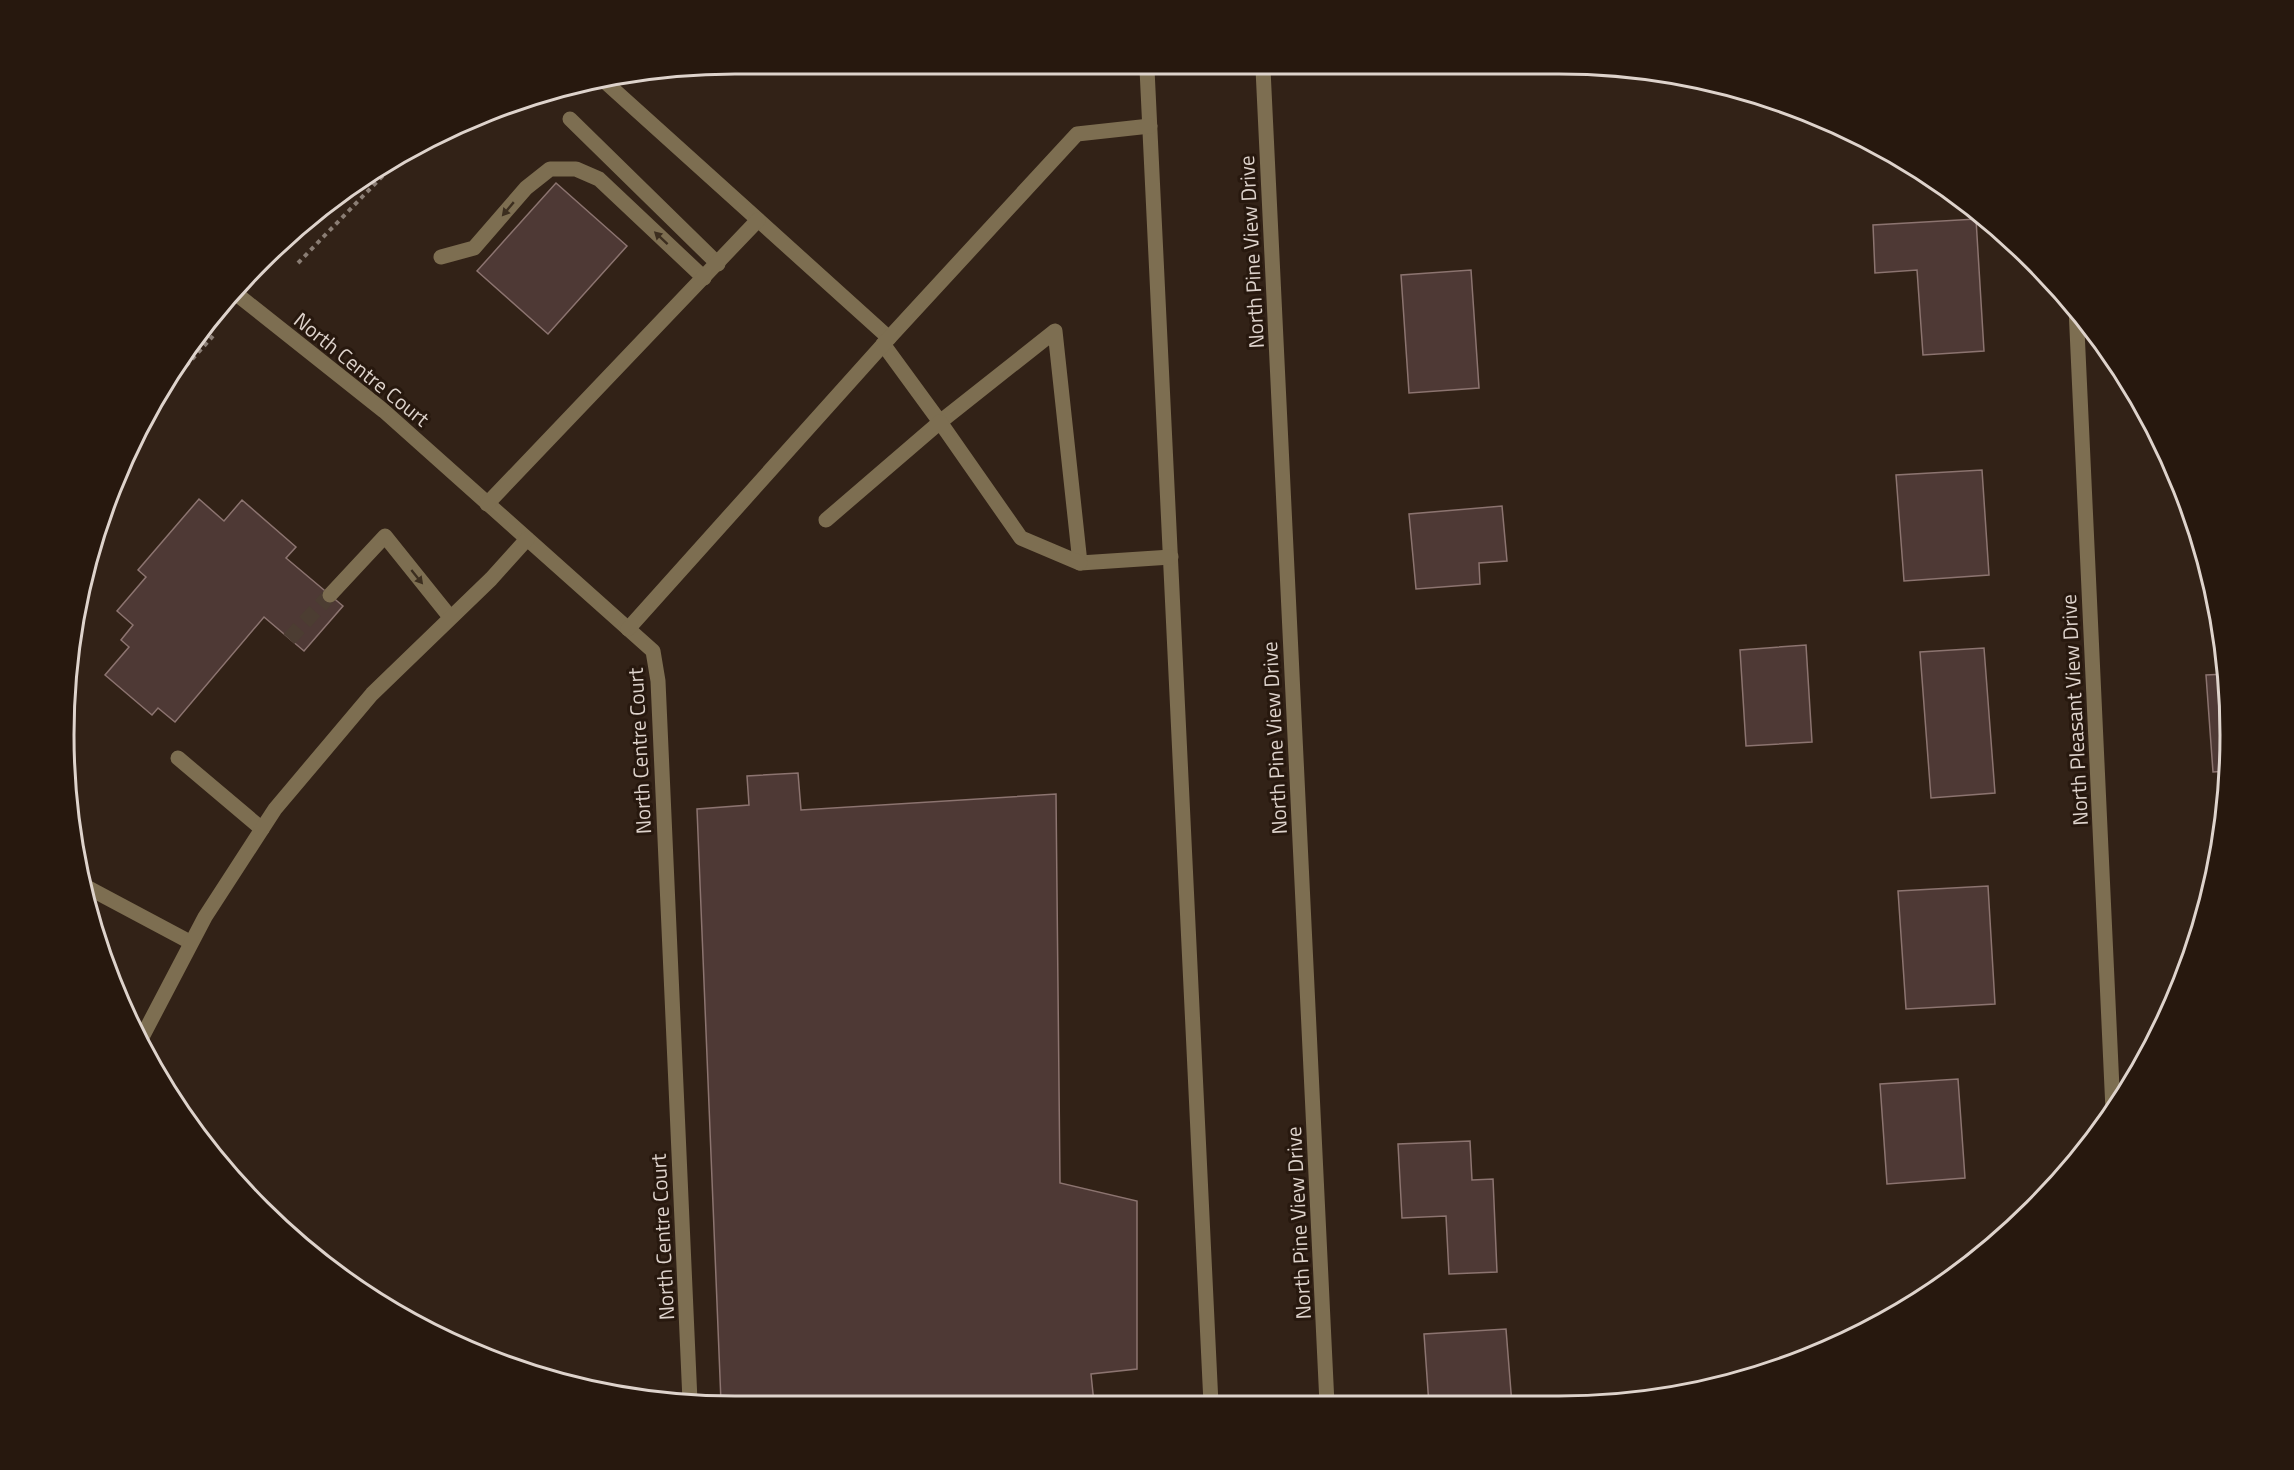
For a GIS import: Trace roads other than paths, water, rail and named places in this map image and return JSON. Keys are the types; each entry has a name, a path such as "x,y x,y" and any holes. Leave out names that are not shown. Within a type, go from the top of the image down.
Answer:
{"street":[{"path":"1147,74 1211,1396"},
{"name":"North Pine View Drive","path":"1263,74 1327,1396"},
{"path":"609,85 758,220 886,341 1021,538 1080,563 1171,557"},
{"path":"570,119 718,264"},
{"path":"628,628 886,341 1077,134 1150,126"},
{"path":"441,257 474,248 526,188 550,169 576,169 599,179 704,278"},
{"path":"487,504 758,220"},
{"name":"North Centre Court","path":"240,297 384,411 653,651 658,681 690,1395"},
{"name":"North Pleasant View Drive","path":"2077,323 2112,1097"},
{"path":"826,520 940,422 1054,331 1080,563"},
{"path":"330,595 385,536 450,617"},
{"path":"144,1032 190,942 275,809 372,694 491,579 527,539"},
{"path":"178,758 262,829"},
{"path":"92,890 190,942"}],"tunnel":[{"path":"289,639 330,595"}]}
